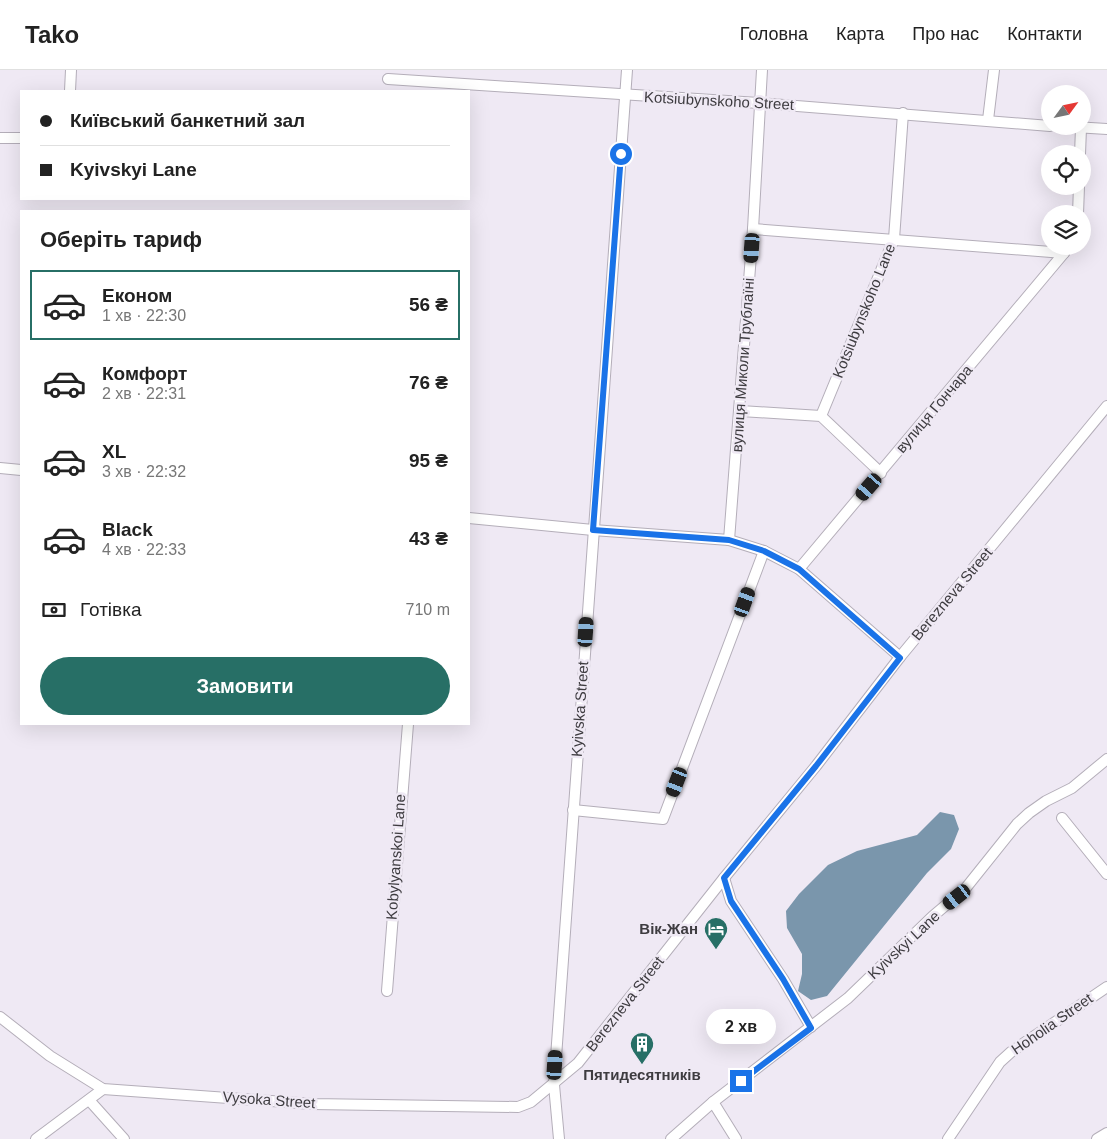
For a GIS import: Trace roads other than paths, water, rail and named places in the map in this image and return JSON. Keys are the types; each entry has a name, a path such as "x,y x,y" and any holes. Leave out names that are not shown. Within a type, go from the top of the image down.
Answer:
{"street":[{"path":"70,90 71,70"},
{"name":"Kyivska Street","path":"559,1139 554,1085 627,70"},
{"name":"вулиця Миколи Трублаїні","path":"729,540 753,229 762,70"},
{"path":"988,120 994,70"},
{"name":"Kotsiubynskoho Street","path":"388,79 903,113 1041,125"},
{"name":"Kotsiubynskoho Lane","path":"821,416 894,239 903,113"},
{"path":"1091,128 1107,129"},
{"path":"0,138 20,138"},
{"path":"753,229 1041,248"},
{"name":"вулиця Гончара","path":"799,569 1061,255"},
{"name":"Berezneva Street","path":"554,1085 578,1063 900,658 1107,406"},
{"path":"740,411 821,416 881,473"},
{"path":"0,468 20,470"},
{"path":"470,518 729,540 764,551 799,569 900,658"},
{"path":"573,810 663,819 764,551"},
{"name":"Kobylyanskoi Lane","path":"387,990 408,725"},
{"name":"Kyivskyi Lane","path":"671,1139 713,1102 848,998 933,916 965,889 1017,824 1046,801 1072,788 1107,760"},
{"path":"1062,818 1107,874"},
{"path":"724,878 731,901 783,979 811,1028"},
{"name":"Hoholia Street","path":"948,1139 1005,1057 1107,987"},
{"name":"Vysoka Street","path":"0,1017 50,1056 103,1089 312,1104 518,1107 531,1102 554,1085"},
{"path":"36,1139 103,1089"},
{"path":"88,1100 124,1139"},
{"path":"713,1102 736,1139"},
{"path":"1097,1139 1107,1133"}],"water":[{"path":"940,812 954,815 959,829 951,849 927,873 827,996 811,1000 798,991 802,974 802,954 787,928 786,911 799,894 828,865 857,851 917,835"}],"place":[{"name":"Вік-Жан","path":"716,950"},
{"name":"Пятидесятників","path":"642,1065"}]}
